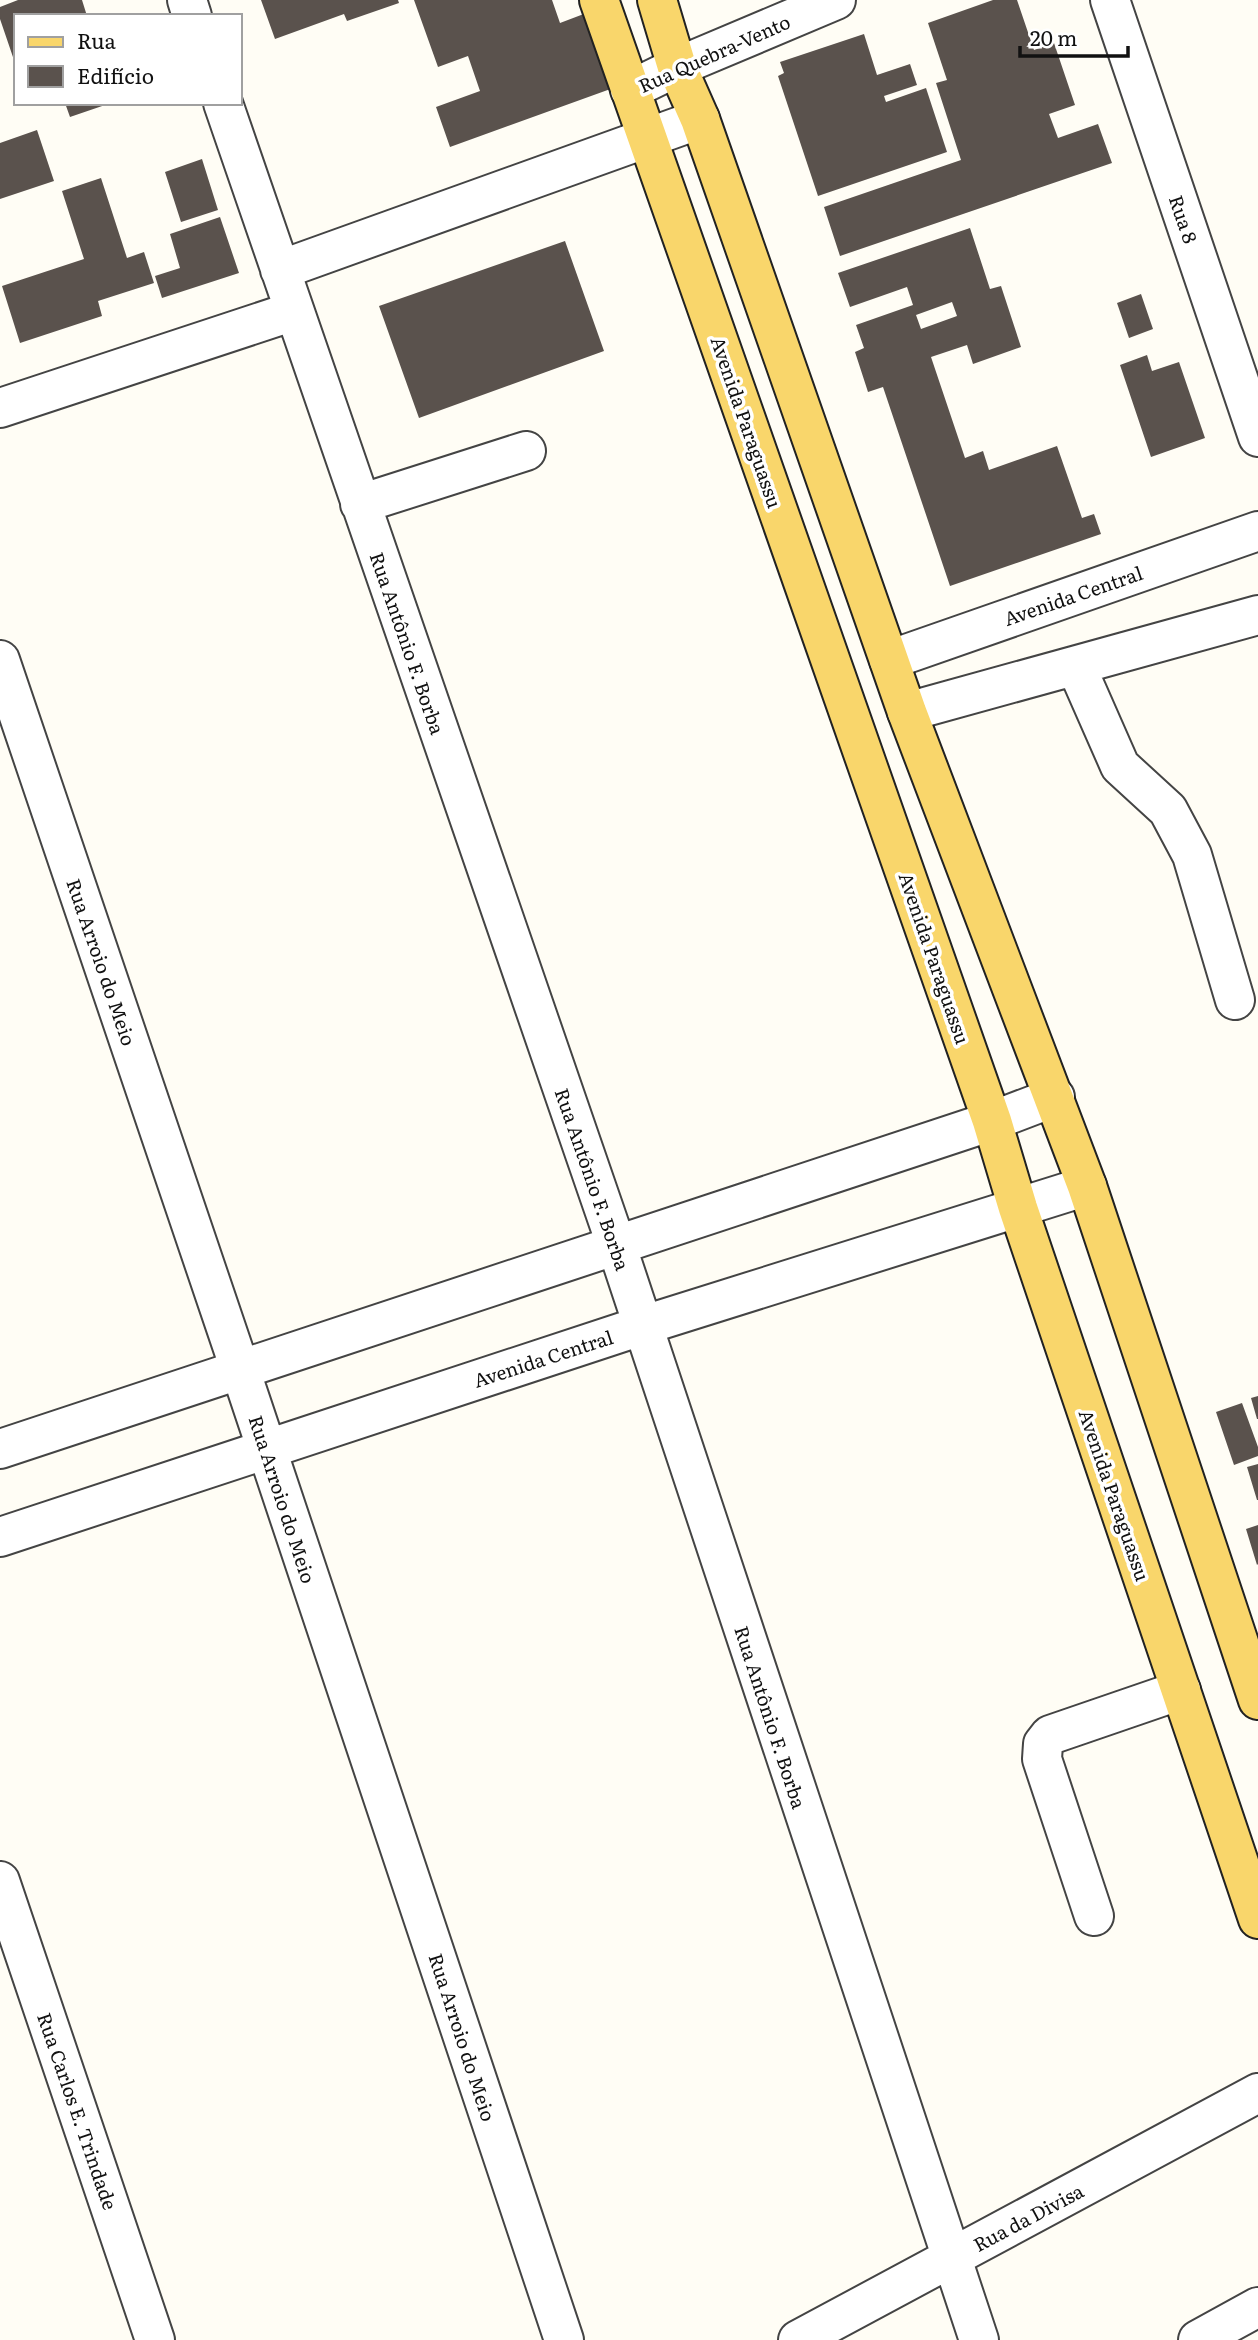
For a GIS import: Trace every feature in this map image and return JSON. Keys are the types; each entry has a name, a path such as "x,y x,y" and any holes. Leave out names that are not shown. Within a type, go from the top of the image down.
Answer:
{"main road":[{"name":"Avenida Paraguassu","path":"599,0 992,1121 1018,1208 1258,1919"},
{"path":"657,0 677,67 700,120 906,712 1087,1186 1258,1700"}],"street":[{"name":"Rua Quebra-Vento","path":"630,90 677,67 836,0"},
{"name":"Rua 8","path":"1110,0 1258,437"},
{"name":"Rua Antônio F. Borba","path":"224,105 616,1244 979,2340"},
{"path":"280,270 700,120"},
{"path":"0,408 294,311"},
{"path":"360,503 526,451"},
{"name":"Avenida Central","path":"889,660 1258,531"},
{"path":"906,712 1258,615"},
{"name":"Rua Arroio do Meio","path":"0,660 564,2340"},
{"path":"1076,666 1120,766 1168,810 1192,855 1235,1000"},
{"path":"0,1449 992,1121 1055,1097"},
{"name":"Avenida Central","path":"0,1537 641,1326 1087,1186"},
{"path":"1094,1916 1042,1759 1043,1744 1050,1735 1181,1690"},
{"name":"Rua Carlos E. Trindade","path":"0,1881 155,2340"},
{"name":"Rua da Divisa","path":"798,2340 1258,2093"},
{"path":"1198,2340 1258,2307"}],"building":[{"path":"18,0 82,0 86,14 14,14 14,60 0,19 0,7"},
{"path":"261,0 398,0 399,3 347,21 344,14 275,39"},
{"path":"414,0 552,0 560,23 589,12 616,87 450,147 436,107 480,91 468,56 438,67"},
{"path":"993,0 1017,0 1034,50 1054,43 1075,105 1049,114 1058,138 1098,124 1112,163 840,256 824,207 961,160 936,83 947,80 928,23"},
{"path":"864,34 877,75 910,64 917,85 884,96 886,102 926,88 947,152 818,196 778,76 784,73 780,62"},
{"path":"66,105 105,105 70,117"},
{"path":"37,130 54,181 0,199 0,143"},
{"path":"202,159 218,210 181,222 165,172"},
{"path":"101,178 127,258 144,252 154,283 98,301 102,316 20,343 2,286 84,259 62,191"},
{"path":"220,217 239,273 162,298 155,276 180,268 170,234"},
{"path":"970,228 990,289 1001,286 1021,347 973,364 967,345 931,357 965,458 983,451 989,470 1057,446 1082,518 1094,514 1101,534 950,586 883,387 868,392 855,352 864,348 856,325 913,305 907,287 850,307 838,273","holes":["952,302 957,316 921,329 916,315"]},
{"path":"565,241 604,351 419,418 379,306"},
{"path":"1141,294 1153,329 1129,338 1117,303"},
{"path":"1147,355 1152,371 1179,362 1205,438 1151,457 1120,365"},
{"path":"1258,1396 1258,1419 1257,1419 1251,1398"},
{"path":"1242,1403 1258,1447 1258,1456 1234,1465 1216,1412"},
{"path":"1258,1464 1258,1500 1257,1500 1247,1467"},
{"path":"1258,1525 1258,1564 1257,1565 1246,1529"}]}
